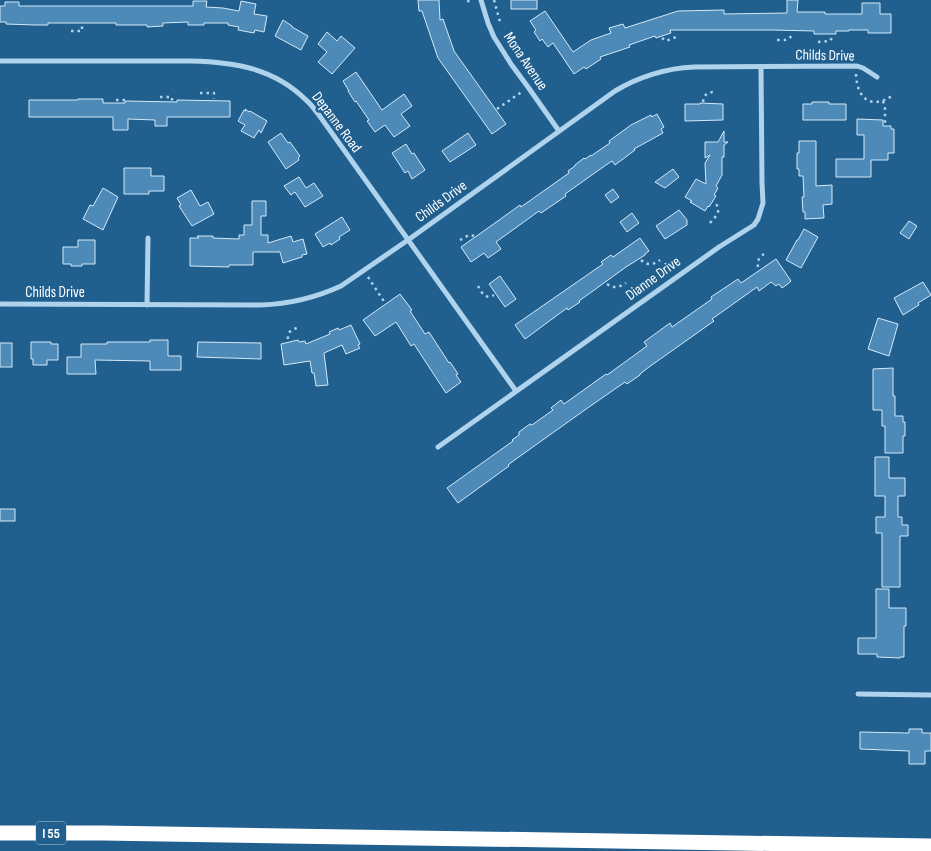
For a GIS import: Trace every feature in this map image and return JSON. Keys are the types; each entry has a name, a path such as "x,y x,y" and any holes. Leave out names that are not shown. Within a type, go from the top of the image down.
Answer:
{"highway":[{"name":"I 55","path":"0,833 931,846"}],"street":[{"name":"Mona Avenue","path":"481,0 494,37 559,132"},
{"name":"Depanne Road","path":"0,61 199,61 249,67 267,74 291,88 314,108 516,391"},
{"name":"Childs Drive","path":"0,304 278,304 304,299 341,286 626,84 685,67 857,66 877,77"},
{"name":"Dianne Drive","path":"438,447 754,224 758,219 763,203 761,67"},
{"path":"148,238 148,305"},
{"path":"858,694 931,694"}],"path":[{"path":"494,0 500,22"},
{"path":"71,31 82,31 82,25"},
{"path":"777,40 788,40 792,34"},
{"path":"818,42 830,41 834,36"},
{"path":"662,38 666,41 676,37"},
{"path":"856,74 856,85 868,100 874,102 883,101 892,96"},
{"path":"497,109 528,87"},
{"path":"703,102 708,93 715,92"},
{"path":"200,93 214,93 214,99"},
{"path":"160,96 172,96 172,101"},
{"path":"116,100 128,101"},
{"path":"883,101 885,124"},
{"path":"710,223 719,211 717,204 714,202"},
{"path":"460,240 469,234 475,236"},
{"path":"758,267 758,260 764,254"},
{"path":"641,260 650,265 660,260"},
{"path":"363,270 385,303"},
{"path":"607,284 614,287 622,286 626,283"},
{"path":"478,286 485,296 494,295"},
{"path":"288,339 290,331 300,327"}],"building":[{"path":"418,0 439,0 440,20 443,19 454,51 506,124 492,134 438,58 422,11 419,11"},
{"path":"511,0 537,0 537,9 511,9"},
{"path":"787,0 798,0 797,12 825,12 825,14 862,14 862,3 880,3 880,14 891,14 891,33 868,33 868,30 836,31 836,34 814,34 814,31 670,30 671,33 656,38 655,36 600,57 601,59 586,69 584,67 574,74 553,43 548,47 542,39 540,41 530,21 545,11 573,52 591,40 611,33 609,28 623,24 625,28 678,11 724,10 724,14 787,13"},
{"path":"193,1 207,1 206,7 239,11 241,1 256,4 254,14 267,16 264,32 255,30 254,33 238,30 239,27 228,25 228,23 188,25 188,22 163,23 163,26 147,27 147,25 116,25 116,23 48,23 48,25 35,25 0,22 0,6 5,6 5,2 19,2 19,6 193,6"},
{"path":"283,20 308,36 301,50 275,36"},
{"path":"327,32 337,41 341,36 355,48 332,74 318,62 327,52 318,44"},
{"path":"356,72 382,110 404,94 412,106 401,114 410,126 394,137 385,125 375,132 343,81"},
{"path":"103,99 103,103 125,103 125,101 177,102 177,100 230,101 230,117 167,117 167,126 155,126 155,120 128,119 128,130 113,130 113,117 29,117 29,100"},
{"path":"812,102 846,104 846,120 803,120 803,104 812,104"},
{"path":"685,104 723,104 723,120 685,121"},
{"path":"245,109 267,121 261,133 259,130 254,138 241,131 245,125 238,121 244,110 246,111"},
{"path":"657,114 664,127 661,129 663,133 634,149 615,165 612,161 565,194 566,196 541,213 539,211 496,242 501,249 488,258 484,253 471,262 461,247 569,173 568,171 584,158 591,156 610,143 609,141 631,125"},
{"path":"857,119 883,120 883,126 891,126 891,129 894,129 894,153 888,153 888,160 871,160 871,177 836,177 836,159 864,159 864,135 857,135"},
{"path":"724,131 724,142 728,142 724,145 722,175 716,186 718,188 714,195 716,196 705,211 685,197 696,179 706,184 705,163 710,155 705,158 705,142 718,142"},
{"path":"281,133 300,156 299,160 286,169 268,142"},
{"path":"468,133 476,145 450,162 442,151"},
{"path":"799,141 816,141 816,186 832,185 832,204 823,205 824,218 805,219 802,197 804,197 803,176 799,176 799,169 797,169"},
{"path":"406,144 425,170 412,179 408,171 405,173 392,153"},
{"path":"124,168 151,168 151,176 164,176 164,191 149,191 149,194 124,194"},
{"path":"673,169 679,177 665,188 655,182"},
{"path":"299,177 306,188 314,183 323,196 305,207 295,192 291,195 284,186"},
{"path":"103,188 118,197 103,230 83,219 90,205 93,206"},
{"path":"613,189 619,197 611,203 605,195"},
{"path":"191,190 200,206 208,202 214,214 192,226 179,206 181,205 177,198"},
{"path":"252,201 266,201 266,216 261,216 261,235 268,235 268,243 291,236 293,242 303,239 307,254 283,263 280,252 253,252 253,265 229,265 229,267 190,266 190,238 213,236 213,238 239,239 239,235 244,235 244,225 252,225"},
{"path":"679,210 687,220 687,225 665,239 656,226"},
{"path":"632,213 639,223 627,232 620,222"},
{"path":"342,217 350,230 331,245 330,243 323,247 315,234"},
{"path":"909,221 917,226 909,239 900,233"},
{"path":"804,229 818,237 801,268 786,260"},
{"path":"640,238 649,251 645,255 525,339 515,325 603,264 601,262 611,255 613,257"},
{"path":"78,240 95,240 95,264 71,266 71,264 63,264 63,247 78,247"},
{"path":"776,259 791,281 782,288 779,284 776,286 771,282 759,291 757,287 640,375 627,384 625,382 589,407 458,503 447,488 513,441 519,435 519,432 553,410 551,408 561,400 564,404 647,346 644,342 670,323 672,327 738,279 741,283"},
{"path":"500,276 516,299 505,307 489,284"},
{"path":"923,282 931,295 903,315 894,298"},
{"path":"400,294 412,310 410,311 425,334 429,332 458,374 456,375 461,382 446,393 414,344 411,346 396,322 375,336 363,320"},
{"path":"878,318 898,324 889,356 868,349"},
{"path":"351,325 360,348 346,354 342,345 324,353 328,385 316,386 310,361 284,365 281,344 298,340 299,342 305,341 306,344 330,334 329,332 338,328 339,330"},
{"path":"150,340 168,340 168,356 181,356 181,370 150,370 150,361 95,360 96,374 67,374 67,357 81,357 81,344 150,342"},
{"path":"31,342 58,344 58,360 47,360 47,365 33,365"},
{"path":"198,342 261,343 261,359 197,357"},
{"path":"0,343 12,343 12,367 0,367"},
{"path":"893,368 895,416 903,416 903,422 905,422 903,453 885,453 885,426 882,426 882,410 873,410 873,369"},
{"path":"875,457 889,457 889,478 905,478 905,496 898,496 898,517 902,517 902,525 908,525 908,536 900,536 900,587 882,587 882,533 876,533 876,517 885,517 885,496 875,496"},
{"path":"0,509 15,509 15,521 0,521"},
{"path":"876,589 889,589 889,608 906,608 904,657 877,657 877,654 858,654 858,638 876,638"},
{"path":"909,729 922,729 922,733 931,733 931,751 925,751 925,764 909,764 909,751 860,749 860,732 909,733"}]}
